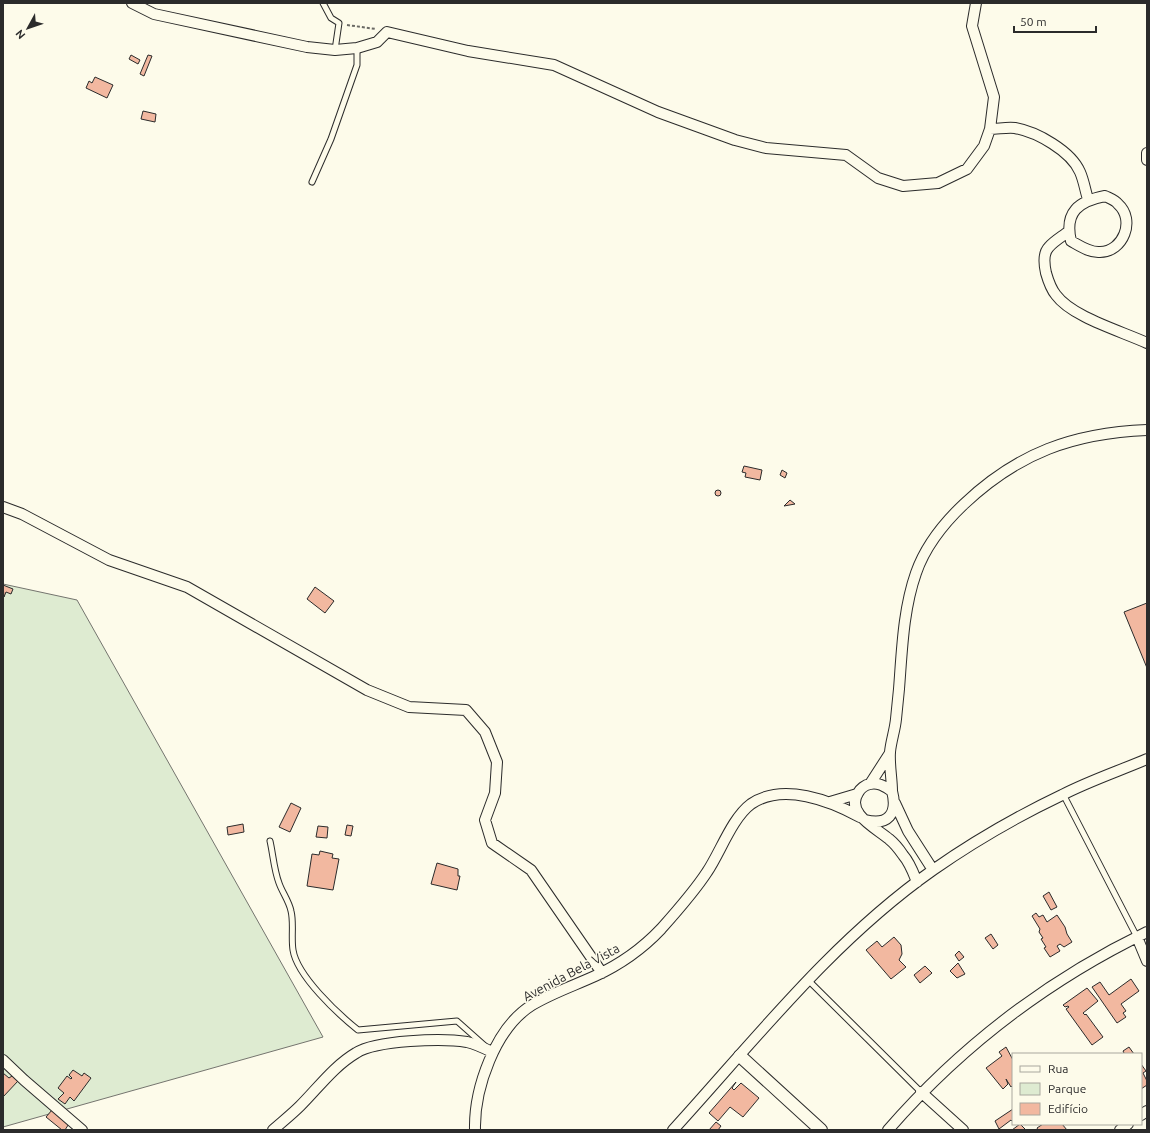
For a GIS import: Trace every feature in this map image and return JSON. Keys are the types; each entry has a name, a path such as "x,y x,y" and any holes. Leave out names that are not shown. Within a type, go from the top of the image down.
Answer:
{"street":[{"path":"132,3 154,14 307,47 335,50 357,48 378,42 387,32 468,51 554,65 658,112 736,140 766,148 846,155 878,178 903,186 938,183 967,169 984,146 990,129 994,97 972,26 976,3"},
{"path":"990,129 1015,128 1039,137 1060,148 1072,159 1080,172 1088,199"},
{"path":"1147,153 1147,160"},
{"path":"1105,196 1119,204 1127,219 1126,231 1120,242 1110,250 1099,253 1084,249 1071,241 1069,232 1071,216 1088,199 1105,196"},
{"path":"1069,232 1049,247 1044,256 1045,269 1049,283 1056,295 1078,314 1147,343"},
{"path":"933,870 908,831 895,803 892,791 890,753 896,720 907,605 910,589 923,557 951,516 997,476 1024,459 1059,444 1101,434 1147,430"},
{"path":"3,507 22,514 109,560 187,587 367,690 409,707 466,710 485,732 497,762 495,793 485,820 492,843 531,870 602,972"},
{"name":"Avenida Bela Vista","path":"830,802 857,794 862,787 870,784 890,753"},
{"path":"673,1130 808,980 859,931 917,882 933,870 999,829 1063,794 1147,759"},
{"path":"870,784 881,784 892,791"},
{"path":"857,794 855,806 863,818 890,840 904,856 917,882"},
{"name":"Avenida Bela Vista","path":"475,1130 475,1112 480,1085 492,1052 514,1020 530,1006 556,992 602,972 641,947 660,929 707,873 735,823 751,804 778,795 802,796 830,802 876,823 887,819 894,810 895,803"},
{"path":"888,1130 921,1092 961,1054 1000,1022 1065,978 1147,932"},
{"path":"1137,937 1147,961"},
{"path":"273,1130 299,1108 345,1061 357,1052 370,1047 413,1041 455,1041 468,1042 492,1052"},
{"path":"740,1056 821,1130"},
{"path":"3,1060 82,1130"},
{"path":"921,1092 963,1130"}],"lane":[{"path":"323,3 331,18 339,23 335,50"},
{"path":"312,182 332,139 357,65 357,48"},
{"path":"1063,794 1137,937"},
{"path":"270,841 278,881 292,912 293,951 297,962 324,998 346,1020 358,1030 457,1021 492,1052"},
{"path":"808,980 921,1092"}],"path":[{"path":"339,23 348,26 372,27 387,32"}],"green space":[{"path":"3,584 77,600 323,1037 3,1127"}],"building":[{"path":"131,55 140,60 138,64 129,59"},
{"path":"148,55 152,56 144,76 140,74"},
{"path":"95,77 113,85 107,98 86,88 89,81 92,83"},
{"path":"143,111 156,114 155,122 141,119"},
{"path":"744,466 762,470 760,480 745,477 746,473 742,472"},
{"path":"782,470 787,473 785,478 780,475"},
{"path":"718,490 721,493 718,496 715,493"},
{"path":"790,500 795,504 784,506"},
{"path":"3,585 13,589 11,594 6,592 4,597"},
{"path":"315,587 334,601 325,613 307,599"},
{"path":"1147,603 1147,668 1124,612"},
{"path":"291,803 301,808 290,832 279,827"},
{"path":"243,824 244,832 228,835 227,827"},
{"path":"347,825 353,826 351,836 345,835"},
{"path":"318,826 328,827 327,838 316,837"},
{"path":"320,851 333,854 332,858 339,859 333,890 307,886 312,854 319,855"},
{"path":"437,863 458,869 458,876 460,876 457,890 431,884"},
{"path":"1049,892 1057,907 1051,910 1043,896"},
{"path":"1036,913 1039,917 1043,915 1047,922 1057,915 1072,942 1064,947 1060,944 1057,946 1060,951 1050,957 1044,948 1046,947 1041,939 1043,938 1039,932 1040,929 1032,916"},
{"path":"991,934 998,945 993,949 985,938"},
{"path":"894,937 901,945 902,954 899,960 906,967 891,979 866,950 877,941 882,947"},
{"path":"959,951 964,957 959,961 955,955"},
{"path":"958,963 965,974 957,978 950,971"},
{"path":"925,966 932,973 920,983 914,975"},
{"path":"1131,979 1139,991 1121,1004 1126,1011 1123,1013 1126,1017 1117,1023 1092,987 1100,982 1109,995"},
{"path":"1087,988 1098,1001 1083,1013 1085,1015 1086,1014 1103,1037 1092,1045 1066,1009 1069,1007 1065,1007 1063,1005"},
{"path":"1006,1047 1012,1058 1012,1086 1011,1087 1006,1079 1008,1084 1003,1089 986,1068 1002,1056 999,1052"},
{"path":"1129,1047 1133,1053 1124,1053 1123,1051"},
{"path":"1142,1065 1146,1071 1143,1073 1147,1081 1147,1085 1142,1088"},
{"path":"73,1070 82,1076 84,1073 91,1078 74,1101 70,1097 65,1104 58,1099 64,1093 58,1088 67,1076 71,1079 72,1078 69,1075"},
{"path":"3,1073 9,1078 12,1076 18,1081 3,1097"},
{"path":"736,1082 732,1088 734,1090 741,1083 759,1098 743,1117 730,1107 718,1121 709,1113"},
{"path":"52,1110 70,1122 65,1130 62,1130 46,1117"},
{"path":"1012,1110 1012,1121 1011,1120 999,1129 995,1121"},
{"path":"716,1122 721,1126 718,1130 709,1130"},
{"path":"1021,1125 1026,1130 1012,1130"},
{"path":"1042,1125 1063,1125 1067,1130 1038,1130 1037,1128"}]}
